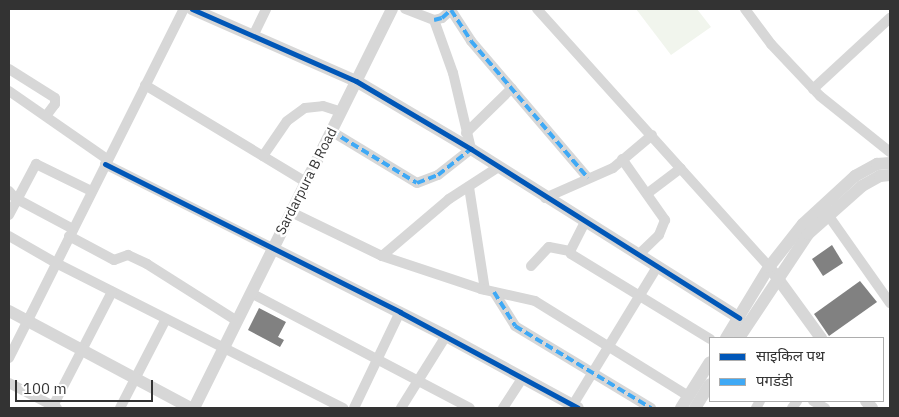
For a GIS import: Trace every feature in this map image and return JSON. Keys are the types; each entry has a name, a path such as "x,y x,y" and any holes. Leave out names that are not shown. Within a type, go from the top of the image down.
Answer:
{"street":[{"path":"9,358 106,161 184,9"},
{"path":"192,9 356,82 470,149 497,168 739,318"},
{"path":"253,36 266,9"},
{"name":"Sardarpura B Road","path":"192,408 224,348 392,9"},
{"path":"405,9 434,20 442,18 455,9 471,41 588,178"},
{"path":"537,9 773,272 821,337"},
{"path":"749,10 771,44 813,89 890,152"},
{"path":"813,89 890,18"},
{"path":"434,20 453,74 470,149"},
{"path":"9,69 55,98 55,104 46,116"},
{"path":"145,85 306,182"},
{"path":"466,133 512,88"},
{"path":"9,91 106,161 446,336 574,407 593,372 658,267"},
{"path":"262,156 280,128 300,111 323,106 341,112"},
{"path":"332,131 417,183 438,175 470,149"},
{"path":"545,198 608,170 652,135"},
{"path":"622,160 648,194 665,224 638,255"},
{"path":"727,337 773,272 803,224 855,176 877,164 890,163"},
{"path":"9,215 36,164 91,191"},
{"path":"382,256 449,199 497,168"},
{"path":"648,194 681,168"},
{"path":"740,337 773,272 808,234 862,186 880,176 890,176"},
{"path":"469,187 490,291 515,326 651,408"},
{"path":"9,191 16,199 114,260 128,255 147,264 237,321"},
{"path":"290,212 382,256 490,291 535,301 688,396"},
{"path":"828,215 890,303"},
{"path":"570,251 584,222"},
{"path":"9,236 112,292 343,408"},
{"path":"531,266 549,247 570,251 576,258 639,298 709,338"},
{"path":"9,383 54,408 81,349 112,292"},
{"path":"251,293 470,408"},
{"path":"9,311 192,408"},
{"path":"354,408 400,312"},
{"path":"120,408 166,319"},
{"path":"401,408 446,336"},
{"path":"681,408 709,364"},
{"path":"503,408 523,377"},
{"path":"695,408 709,386"},
{"path":"814,402 825,408"}],"shaded area":[{"path":"636,9 697,9 711,27 671,55"}],"building":[{"path":"832,245 843,263 823,276 812,259"},
{"path":"860,281 877,302 829,336 814,314"},
{"path":"259,308 286,322 278,337 284,340 280,347 248,330"}],"marked path":[{"path":"434,20 442,18 451,10 471,41 588,178"},
{"path":"331,131 417,183 438,175 471,149"},
{"path":"494,292 515,326 651,408"}],"cycle path":[{"path":"192,9 356,81 471,149 739,318"},
{"path":"105,164 400,312 578,408"}]}
